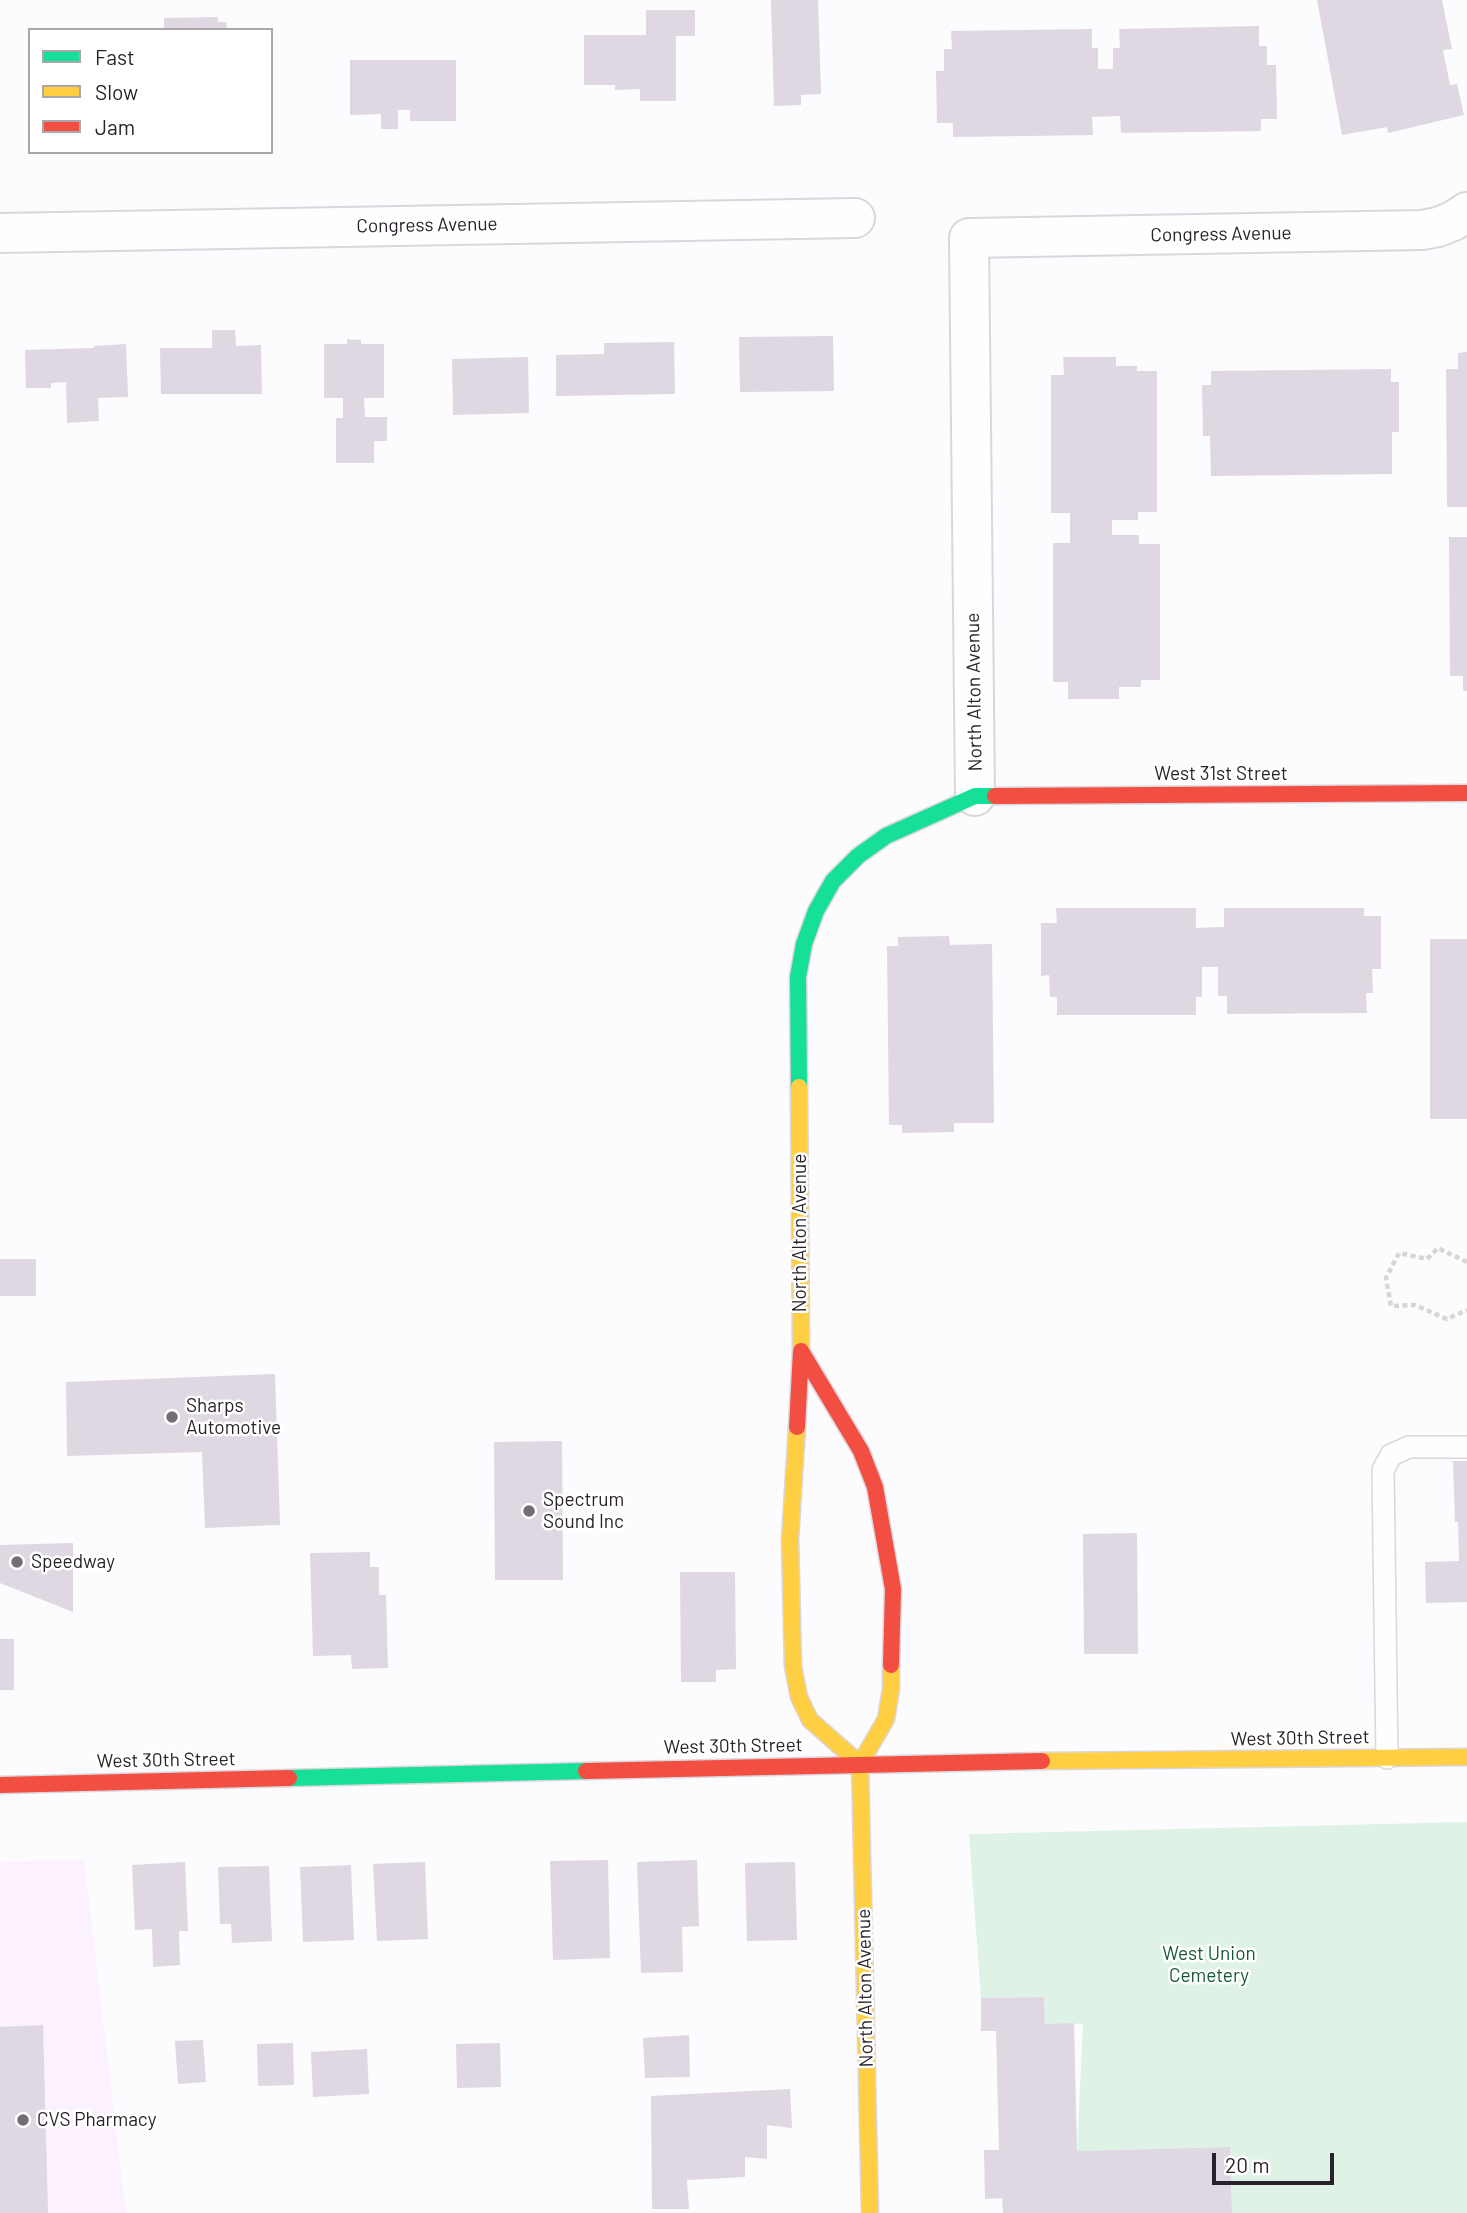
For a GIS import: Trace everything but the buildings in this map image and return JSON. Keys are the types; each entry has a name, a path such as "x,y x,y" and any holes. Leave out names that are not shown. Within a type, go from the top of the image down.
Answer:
{"street":[{"name":"Congress Avenue","path":"970,238 1422,230 1438,228 1467,212"},
{"name":"Congress Avenue","path":"0,233 855,218"},
{"name":"North Alton Avenue","path":"870,2213 860,1764 810,1720 799,1697 793,1666 790,1538 800,1351 799,977 804,944 816,911 833,881 858,856 886,836 975,796 970,238"},
{"name":"West 31st Street","path":"975,796 1467,793"},
{"path":"800,1351 861,1451 875,1487 893,1589 891,1689 886,1719 860,1764"},
{"name":"West 30th Street","path":"0,1785 860,1764 1467,1757"}],"lane":[{"path":"1387,1758 1383,1469 1391,1455 1409,1447 1467,1447"}],"path":[{"path":"1467,1262 1438,1248 1427,1259 1399,1253 1386,1278 1391,1306 1415,1305 1447,1319 1467,1310"}],"shaded area":[{"path":"84,1859 126,2213 0,2213 0,1862"}],"green space":[{"name":"West Union Cemetery","path":"1467,1822 1467,2213 1232,2213 1230,2147 1077,2151 1083,2024 1045,2024 1044,1997 981,1998 969,1834"}],"traffic: fast":[{"path":"799,1087 798,977 804,944 816,911 833,881 858,856 886,836 975,796 995,796"},
{"path":"289,1778 586,1771"}],"traffic: slow":[{"path":"799,1087 801,1351"},
{"path":"797,1427 790,1539 793,1666 799,1697 810,1720 860,1764"},
{"path":"870,2213 860,1764 886,1719 891,1689 891,1665"},
{"path":"1042,1761 1467,1757"}],"traffic: jam":[{"path":"995,796 1467,793"},
{"path":"797,1427 801,1351 861,1451 875,1487 893,1589 891,1665"},
{"path":"586,1771 1042,1761"},
{"path":"0,1785 289,1778"}],"place":[{"name":"Sharps Automotive","path":"172,1417"},
{"name":"Spectrum Sound Inc","path":"529,1511"},
{"name":"Speedway","path":"17,1562"},
{"name":"CVS Pharmacy","path":"23,2120"}]}
